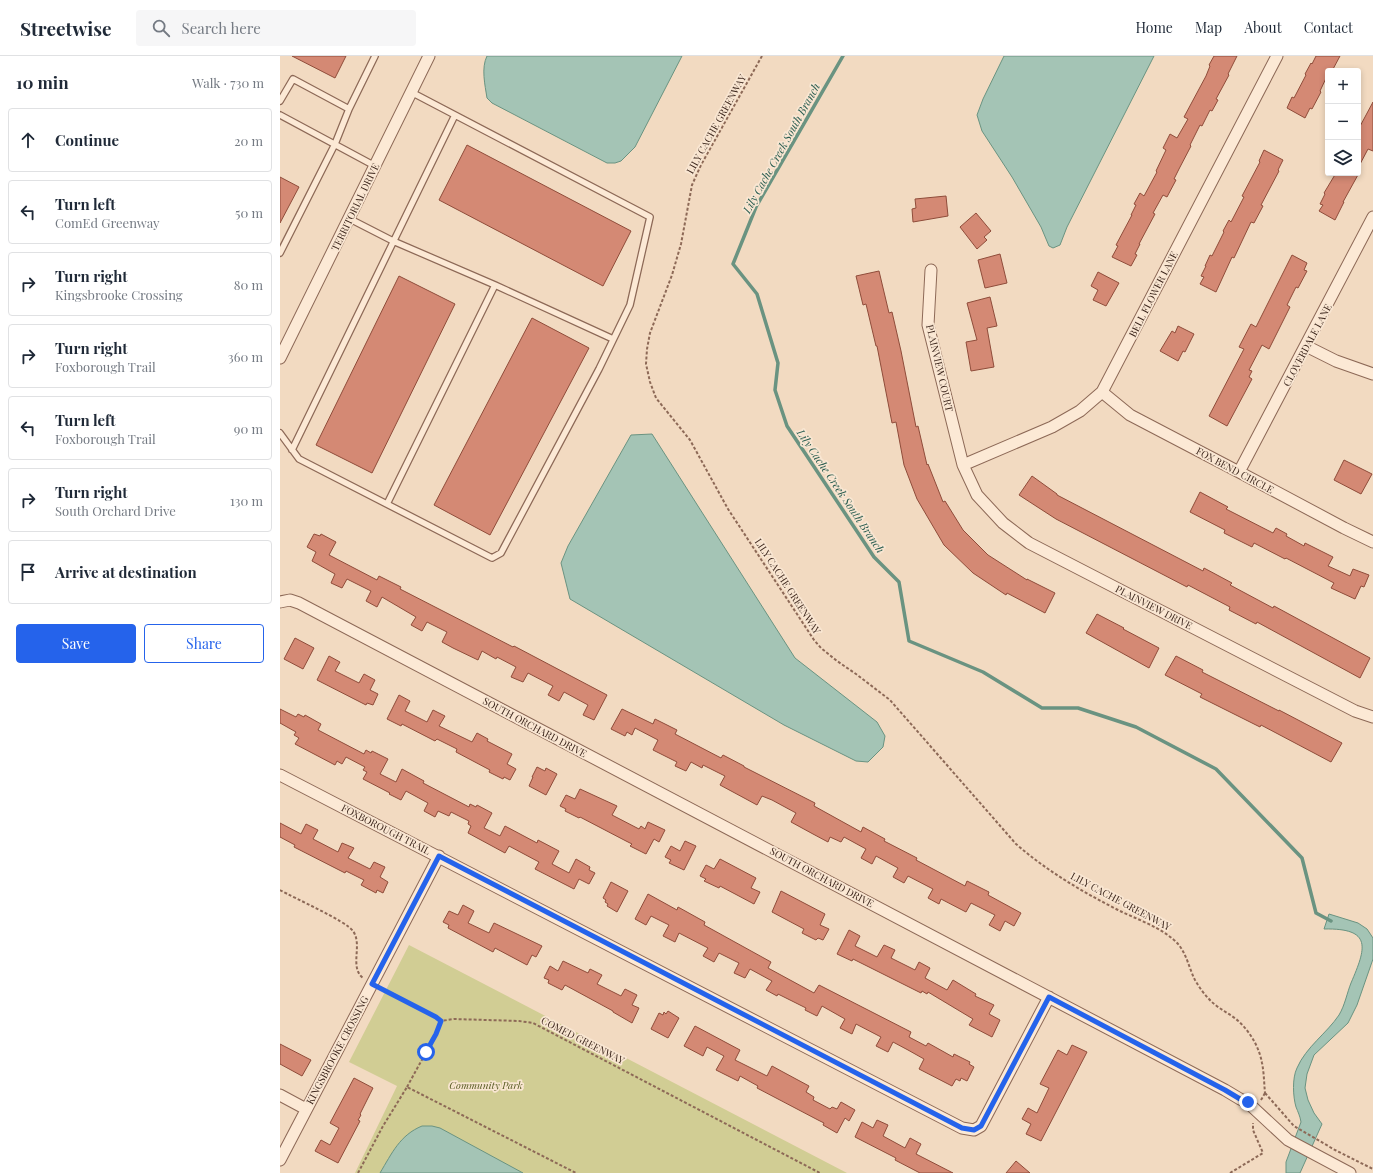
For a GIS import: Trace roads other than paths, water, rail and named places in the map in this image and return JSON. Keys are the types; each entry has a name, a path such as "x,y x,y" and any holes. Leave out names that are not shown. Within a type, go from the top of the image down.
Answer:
{"street":[{"name":"TERRITORIAL DRIVE","path":"280,358 350,219 429,56"},
{"name":"BELL FLOWER LANE","path":"963,465 1052,427 1080,411 1102,392 1277,56"},
{"name":"CLOVERDALE LANE","path":"1239,472 1373,217"},
{"name":"PLAINVIEW COURT","path":"931,270 928,325 963,465"},
{"path":"1306,346 1336,361 1373,374"},
{"name":"FOX BEND CIRCLE","path":"1102,392 1130,415 1373,542"},
{"name":"PLAINVIEW DRIVE","path":"963,465 977,495 1003,523 1029,543 1355,711 1373,717"},
{"name":"SOUTH ORCHARD DRIVE","path":"281,601 290,600 299,603 1248,1102 1288,1140 1350,1173"},
{"name":"FOXBOROUGH TRAIL","path":"280,774 944,1119 968,1130 978,1129 986,1118 1049,997"},
{"name":"KINGSBROOKE CROSSING","path":"280,1160 439,856"},
{"path":"280,1095 306,1109"}],"lane":[{"path":"280,253 336,144 349,109 375,56"},
{"path":"280,101 293,79 349,109"},
{"path":"280,433 299,459 492,558 501,553 599,369 630,305 650,217 411,92"},
{"path":"280,115 375,166"},
{"path":"292,450 456,115"},
{"path":"350,219 393,241 495,285 613,340"},
{"path":"387,504 495,285"}],"waterway":[{"name":"Lily Cache Creek South Branch","path":"843,56 756,207 733,264 757,294 778,363 775,390 787,426 874,557 899,582 909,641 983,672 1042,708 1078,708 1136,727 1216,769 1302,858 1316,913 1331,921"}],"park label":[{"name":"Community Park","path":"486,1085"}]}
